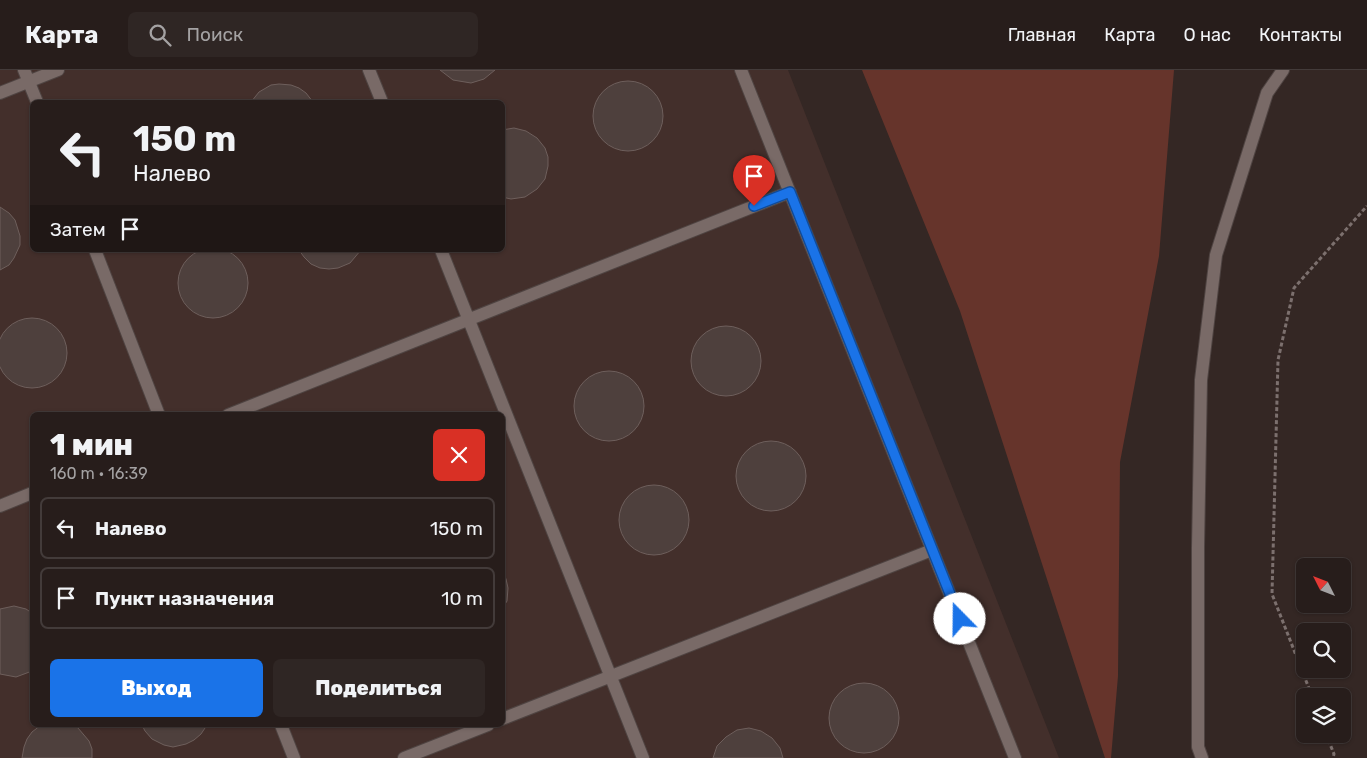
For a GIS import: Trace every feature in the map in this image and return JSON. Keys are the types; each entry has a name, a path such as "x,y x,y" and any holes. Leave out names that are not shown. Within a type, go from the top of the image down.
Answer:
{"street":[{"path":"0,93 26,76 58,70"},
{"path":"369,70 381,100"},
{"path":"741,70 1015,758"},
{"path":"1202,758 1198,747 1198,548 1201,380 1210,303 1216,255 1267,93 1283,70"},
{"path":"26,76 36,100"},
{"path":"236,412 790,192"},
{"path":"95,252 158,412"},
{"path":"442,252 505,412"},
{"path":"505,413 643,758"},
{"path":"0,506 30,494"},
{"path":"505,718 932,550"},
{"path":"283,727 294,758"},
{"path":"404,758 483,727"}],"path":[{"path":"1309,688 1272,594 1278,360 1294,288 1367,206"},
{"path":"1330,743 1334,754 1333,758"}],"shaded area":[{"path":"0,70 788,70 1059,758 0,758"},
{"path":"862,70 1174,70 1159,256 1120,462 1118,676 1111,758 1105,758 960,311"}],"building":[{"path":"440,70 495,70 484,79 471,83 453,80"},
{"path":"628,81 641,84 653,91 660,103 663,116 660,129 653,141 641,148 628,151 615,148 603,141 596,129 593,116 596,103 603,91 615,84"},
{"path":"271,85 291,85 306,93 311,100 253,100 259,92"},
{"path":"514,128 526,131 537,138 545,148 548,157 545,179 537,189 525,197 511,199 505,198 505,130"},
{"path":"0,207 15,220 20,236 20,245 9,265 0,270"},
{"path":"198,252 228,252 238,258 247,276 247,290 242,302 238,308 220,317 206,317 194,312 188,308 179,290 179,276 184,264 188,258"},
{"path":"300,252 359,252 350,263 338,268 329,269 311,264"},
{"path":"25,319 39,319 51,324 57,328 66,346 66,360 61,372 57,378 39,387 25,387 13,382 7,378 -1,363 -1,343 3,334 7,328"},
{"path":"726,326 739,329 751,336 758,348 761,361 758,374 751,386 739,393 726,396 713,393 701,386 694,374 691,361 694,348 701,336 713,329"},
{"path":"609,371 622,374 634,381 641,393 644,406 641,419 634,431 622,438 609,441 596,438 584,431 577,419 574,406 577,393 584,381 596,374"},
{"path":"771,441 784,444 796,451 803,463 806,476 803,489 796,501 784,508 771,511 758,508 746,501 739,489 736,476 739,463 746,451 758,444"},
{"path":"654,485 667,488 679,495 686,507 689,520 686,533 679,545 667,552 654,555 641,552 629,545 622,533 619,520 622,507 629,495 641,488"},
{"path":"505,577 508,588 505,604"},
{"path":"14,606 30,612 30,672 16,677 0,674 0,609"},
{"path":"864,683 877,686 889,693 896,705 899,718 896,731 889,743 877,750 864,753 851,750 839,743 832,731 829,718 832,705 839,693 851,686"},
{"path":"38,727 77,727 89,741 92,749 92,758 22,758 27,739"},
{"path":"143,727 206,727 194,740 173,747 152,739"},
{"path":"749,728 761,731 772,738 780,748 783,758 713,758 717,746 726,737 737,730"}],"route":[{"path":"754,206 790,192 960,619"}]}
